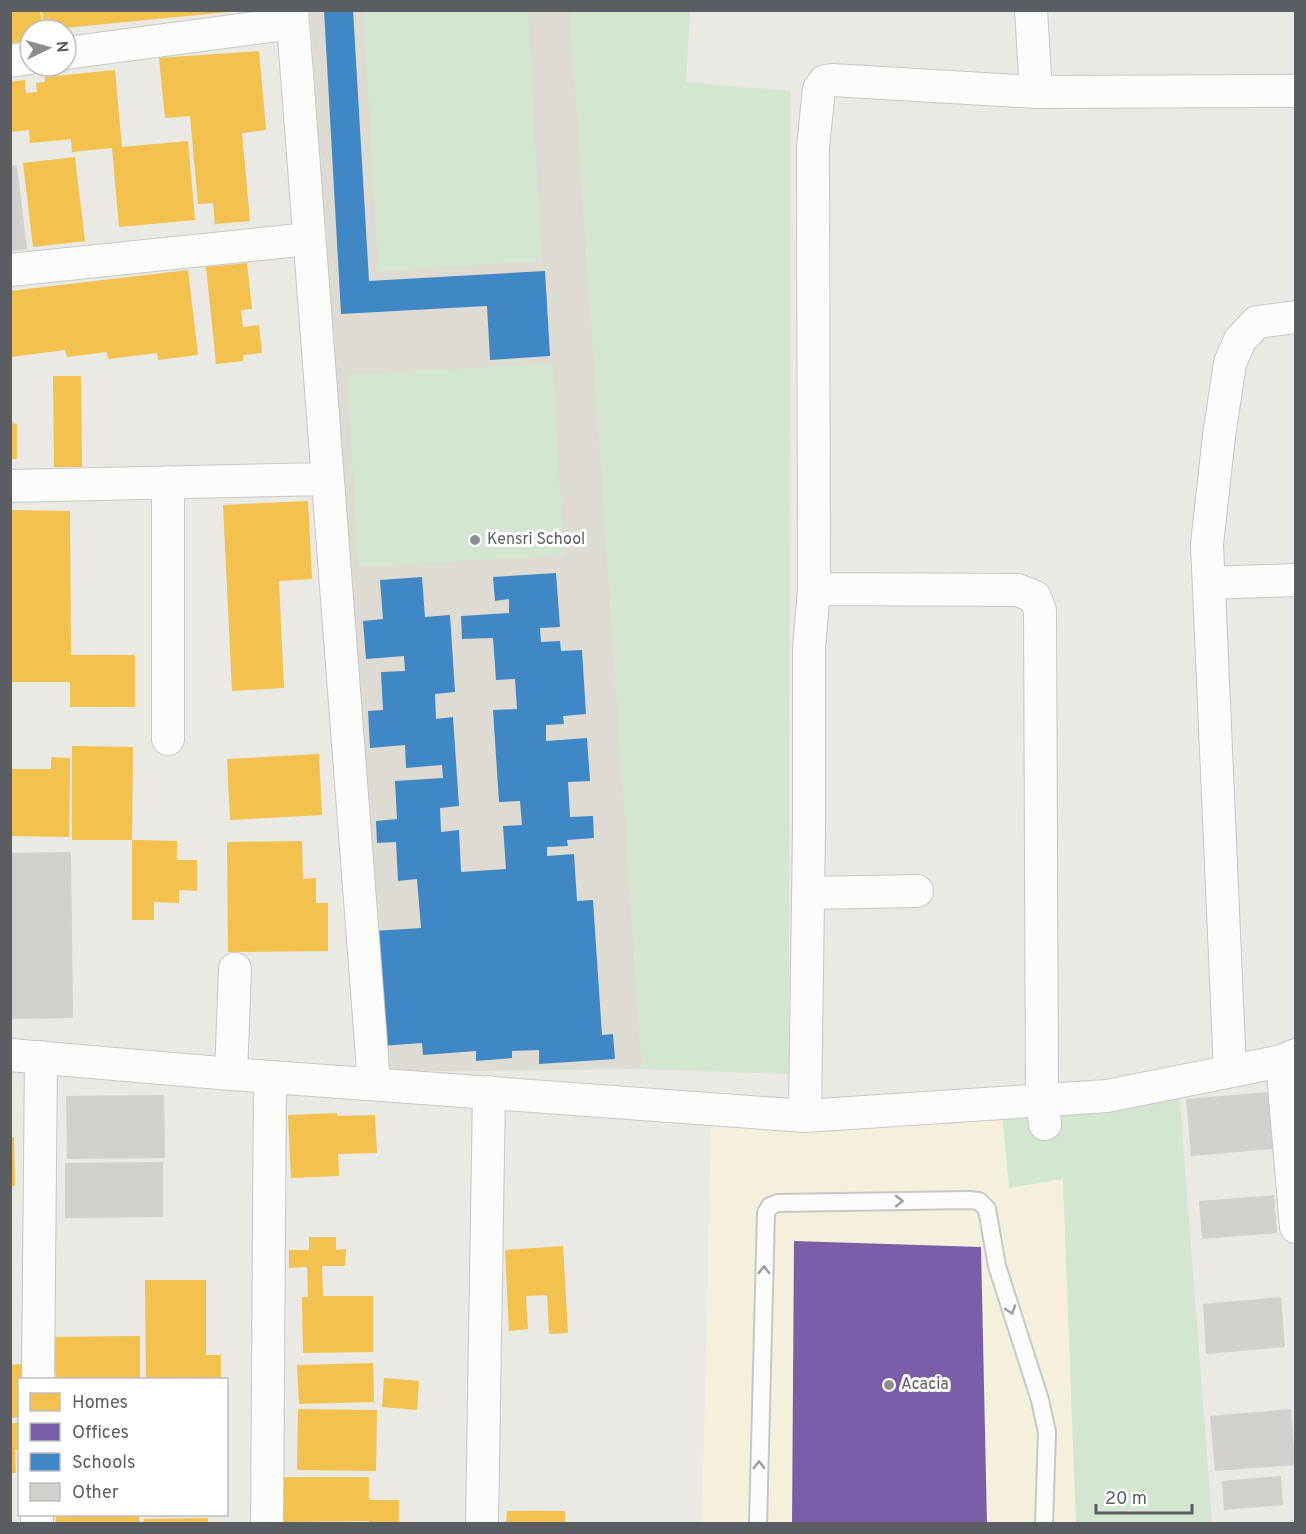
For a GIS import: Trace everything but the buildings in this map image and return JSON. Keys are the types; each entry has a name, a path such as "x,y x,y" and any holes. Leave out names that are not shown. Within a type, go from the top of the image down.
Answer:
{"street":[{"path":"1031,10 1035,92"},
{"path":"78,51 292,17 374,1083"},
{"path":"805,1116 809,893 809,648 814,588 813,147 819,89 825,81 832,80 1035,92 1296,91"},
{"path":"10,270 309,239"},
{"path":"1230,1071 1208,544 1219,436 1230,363 1240,340 1257,322 1296,317"},
{"path":"10,486 327,479"},
{"path":"168,482 168,739"},
{"path":"1209,583 1296,580"},
{"path":"814,588 1018,590 1035,597 1040,611 1044,1112"},
{"path":"809,893 917,891"},
{"path":"231,1074 235,969"},
{"path":"38,1378 26,1056 231,1074 805,1116 1044,1112 1107,1095 1289,1058 1295,1211"},
{"path":"267,1524 270,1077"},
{"path":"482,1524 489,1092"}],"lane":[{"path":"758,1524 766,1213 770,1206 778,1203 968,1200 979,1201 987,1209 997,1266 1040,1400 1047,1432 1044,1524"}],"shaded area":[{"name":"Kensri School","path":"310,11 570,11 642,1069 380,1072"},
{"path":"1002,1114 1063,1179 1076,1523 702,1524 711,1121 866,1128"}],"green space":[{"path":"363,11 528,11 542,261 378,271"},
{"path":"570,11 690,11 686,82 790,91 789,1074 642,1069"},
{"path":"553,363 564,555 358,567 347,375"},
{"path":"1179,1089 1212,1523 1076,1523 1063,1179 1009,1188 1002,1114"}],"place":[{"name":"Kensri School","path":"475,540"},
{"name":"Acacia","path":"889,1385"}]}
